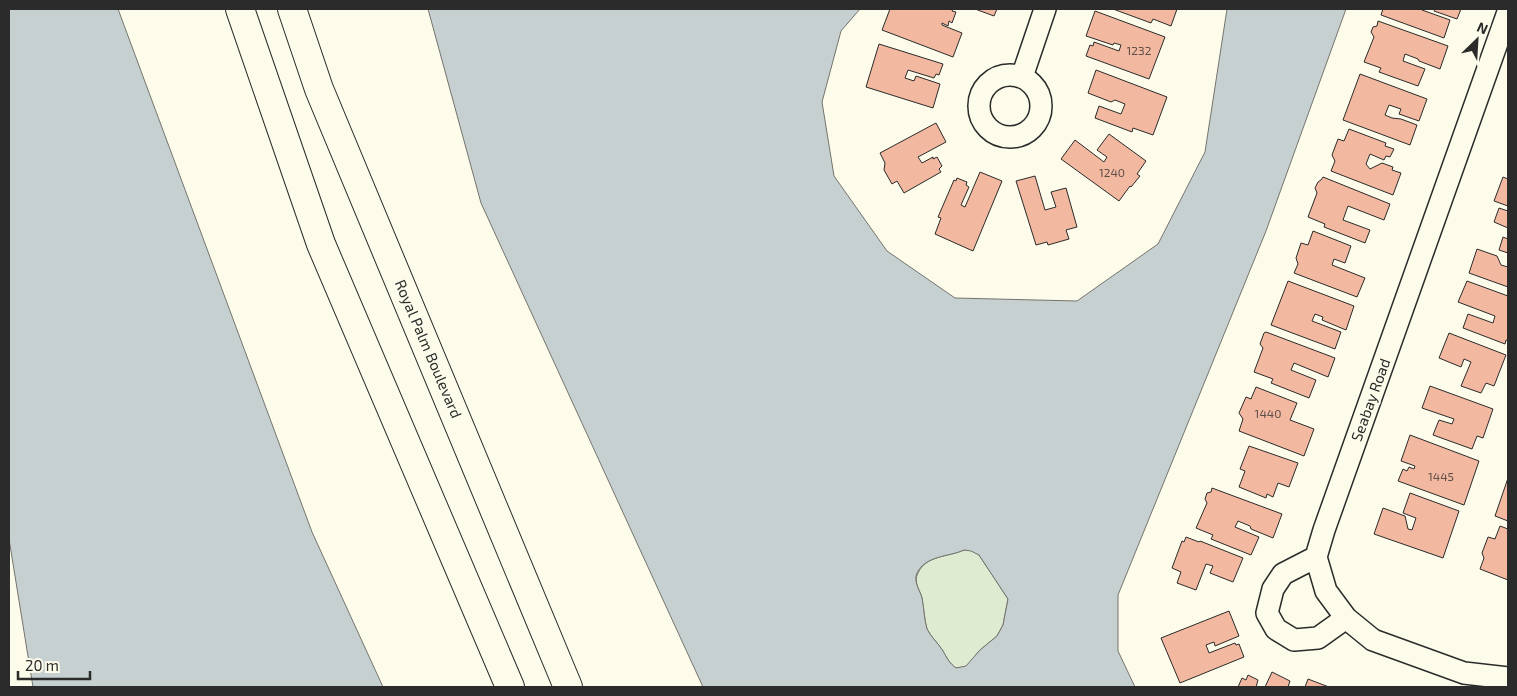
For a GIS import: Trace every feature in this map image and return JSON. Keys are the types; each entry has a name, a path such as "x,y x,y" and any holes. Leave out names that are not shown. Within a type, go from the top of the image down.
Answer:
{"main road":[{"path":"240,9 321,244 510,687"},
{"name":"Royal Palm Boulevard","path":"292,9 319,89 568,687"}],"street":[{"path":"1022,77 1046,9"},
{"name":"Seabay Road","path":"1316,557 1508,12"},
{"path":"1346,618 1318,638 1294,640 1276,629 1267,613 1273,588 1283,574 1316,557 1326,592 1346,618 1373,640 1464,673 1508,678"}],"green space":[{"path":"971,550 979,555 1008,599 1003,625 997,636 980,650 966,667 956,668 927,629 922,598 916,580 918,573 926,563 938,557"}],"shaded area":[{"path":"9,9 118,9 312,532 383,687 33,687 9,539"},
{"path":"428,9 860,9 841,31 822,102 834,176 887,251 955,298 1077,301 1158,244 1205,152 1227,9 1346,9 1266,231 1118,595 1118,651 1135,687 703,687 481,203","holes":["964,550 979,555 1008,599 1003,625 997,636 980,650 966,666 956,668 927,629 916,576 921,567 938,557"]}],"building":[{"path":"890,9 953,9 952,11 956,12 952,23 949,21 948,26 942,23 942,25 962,33 953,57 882,30"},
{"path":"975,9 997,9 994,16"},
{"path":"1113,9 1177,9 1171,26 1153,19 1151,23"},
{"path":"1383,9 1422,9 1450,20 1444,38 1381,15"},
{"path":"1435,9 1461,9 1457,19 1434,11"},
{"path":"1095,11 1165,37 1149,79 1086,56 1090,45 1093,46 1094,42 1119,51 1121,45 1114,43 1113,45 1086,36"},
{"path":"1378,21 1448,46 1440,69 1405,54 1403,61 1425,69 1418,86 1379,72 1381,68 1364,62 1374,37 1371,32 1373,27 1377,26"},
{"path":"879,44 943,64 939,75 936,74 934,78 908,70 905,78 914,81 916,76 940,84 933,108 866,87"},
{"path":"1096,70 1167,97 1153,135 1133,128 1132,132 1095,118 1099,106 1121,114 1125,104 1115,100 1111,102 1088,93"},
{"path":"1360,74 1427,99 1419,121 1399,114 1401,109 1389,105 1385,115 1417,125 1410,145 1343,120"},
{"path":"936,123 946,142 918,157 922,163 937,157 942,166 939,169 941,172 904,193 897,181 892,184 884,170 885,163 880,153"},
{"path":"1349,129 1386,143 1385,146 1394,149 1390,157 1386,156 1384,160 1370,154 1366,164 1370,169 1382,163 1393,167 1392,170 1401,173 1393,195 1331,171 1335,161 1332,155 1338,139 1344,141"},
{"path":"1109,134 1146,161 1137,174 1140,176 1119,201 1061,159 1075,140 1104,162 1107,157 1097,150"},
{"path":"980,172 1002,181 973,251 935,234 941,218 938,217 954,180 956,181 957,178 967,182 966,185 969,187 961,205 965,207"},
{"path":"1035,176 1045,210 1056,207 1051,192 1066,188 1077,227 1066,230 1069,239 1048,245 1047,242 1036,245 1016,181"},
{"path":"1323,177 1390,204 1384,220 1348,206 1343,220 1370,230 1365,243 1324,227 1325,224 1308,217 1317,193 1315,188"},
{"path":"1503,177 1508,179 1508,206 1494,201"},
{"path":"1499,208 1508,211 1508,228 1494,222"},
{"path":"1313,231 1351,246 1345,263 1334,259 1332,265 1365,278 1357,297 1294,273 1298,264 1296,258 1301,243 1308,245"},
{"path":"1503,237 1508,239 1508,253 1499,250"},
{"path":"1477,249 1497,256 1501,265 1508,267 1508,287 1469,273"},
{"path":"1288,281 1354,306 1346,330 1322,320 1323,317 1315,314 1312,321 1341,332 1335,349 1271,325"},
{"path":"1467,281 1508,296 1508,341 1506,340 1505,344 1463,328 1468,314 1493,323 1495,316 1458,302"},
{"path":"1266,332 1335,358 1328,377 1294,363 1291,370 1316,380 1309,398 1271,383 1273,379 1254,372 1263,348 1260,344"},
{"path":"1449,333 1506,355 1494,386 1486,383 1481,393 1461,386 1471,362 1464,359 1461,367 1439,358"},
{"path":"1430,386 1493,409 1483,438 1477,436 1472,449 1433,435 1439,420 1452,424 1454,419 1422,408"},
{"path":"1256,387 1297,403 1290,420 1314,429 1304,456 1239,431 1243,419 1239,413 1246,397 1251,399"},
{"path":"1410,435 1479,461 1464,505 1398,481 1403,469 1407,471 1409,467 1414,469 1415,466 1401,461"},
{"path":"1249,446 1298,463 1289,487 1278,483 1273,497 1267,494 1266,498 1239,487 1245,471 1240,469"},
{"path":"1508,478 1508,521 1495,516"},
{"path":"1212,488 1282,514 1273,538 1251,529 1250,526 1238,521 1235,527 1259,537 1251,555 1211,539 1213,535 1196,528 1207,503 1205,499 1207,493 1211,492"},
{"path":"1410,493 1459,511 1443,558 1374,534 1383,508 1405,516 1408,529 1412,530 1416,518 1403,513"},
{"path":"1500,526 1508,529 1508,580 1480,569 1484,558 1482,553 1488,537 1495,539"},
{"path":"1186,537 1243,558 1233,582 1210,573 1213,566 1206,564 1196,590 1177,583 1181,572 1172,568 1182,541 1184,542"},
{"path":"1229,611 1239,636 1215,646 1214,642 1206,645 1209,653 1235,643 1236,645 1239,644 1244,657 1180,683 1161,638"},
{"path":"1272,672 1290,681 1288,687 1265,687"},
{"path":"1248,675 1258,680 1256,687 1238,687 1242,678 1246,680"},
{"path":"1308,679 1329,687 1305,687"}]}
